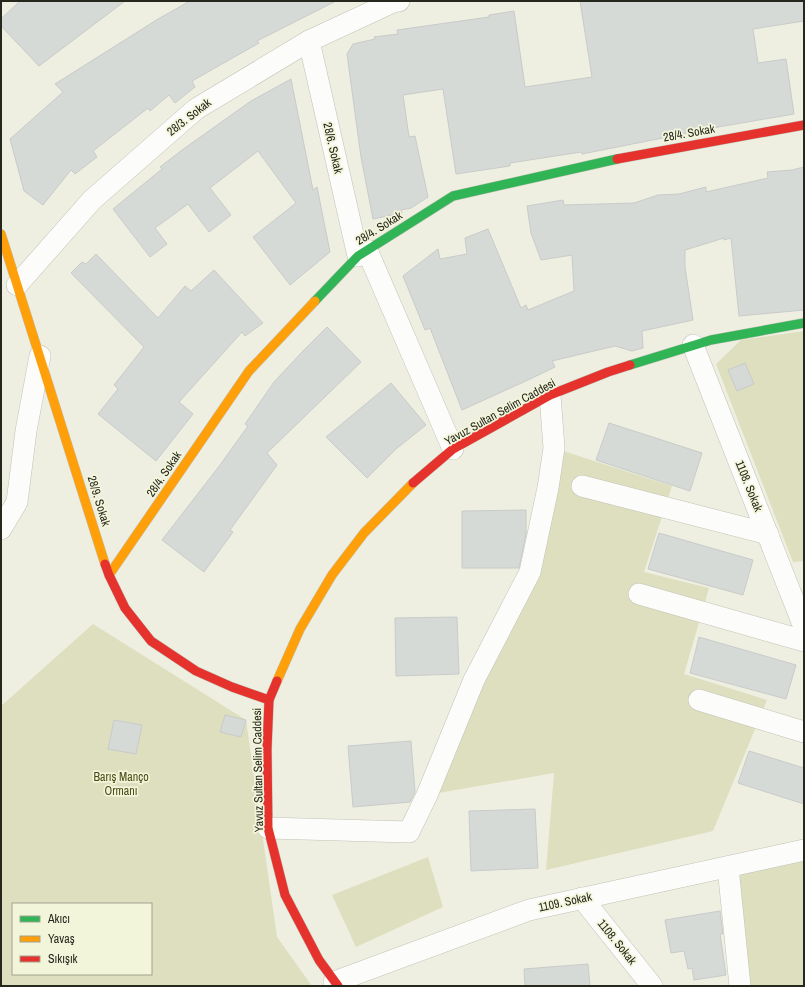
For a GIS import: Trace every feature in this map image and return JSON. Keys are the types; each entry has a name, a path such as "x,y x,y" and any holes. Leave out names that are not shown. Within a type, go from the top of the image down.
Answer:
{"street":[{"name":"28/3. Sokak","path":"17,285 92,200 196,109 309,41 395,1"},
{"name":"28/6. Sokak","path":"309,41 362,253 453,449"},
{"name":"28/4. Sokak","path":"109,575 249,371 362,253 452,196 601,162 804,125"},
{"name":"28/9. Sokak","path":"1,234 109,575 125,608 151,641 196,671 232,688 269,700"},
{"name":"Yavuz Sultan Selim Caddesi","path":"336,984 319,960 285,895 268,828 267,749 269,700 300,629 332,575 364,533 407,489 453,449 550,395 608,372 693,345 711,340 804,323"},
{"name":"1108. Sokak","path":"693,345 804,627"},
{"path":"1,530 17,502 26,431 40,356"},
{"path":"268,828 409,832 427,795 474,680 530,572 548,488 554,448 550,395"},
{"path":"582,486 768,534"},
{"path":"640,594 804,641"},
{"path":"699,700 804,732"},
{"name":"1109. Sokak","path":"336,984 529,910 804,850"},
{"path":"728,867 740,986"},
{"name":"1108. Sokak","path":"582,898 652,986"}],"green space":[{"path":"804,331 804,561 793,562 716,364 741,340"},
{"path":"554,448 672,486 644,572 709,588 684,674 767,700 713,831 546,870 554,773 427,795 530,572"},
{"name":"Barış Manço Ormanı","path":"93,624 246,720 277,937 312,986 1,986 1,706"},
{"path":"804,850 804,986 740,986 728,867"},
{"path":"428,857 443,907 356,947 332,895"}],"building":[{"path":"20,1 125,1 39,66 1,26 1,19"},
{"path":"190,1 336,1 257,41 259,43 192,81 195,87 175,103 169,95 150,111 148,108 93,151 97,157 75,174 71,170 43,205 24,191 10,139 63,92 55,84 158,19"},
{"path":"580,1 804,1 804,21 753,29 758,63 786,59 794,114 718,127 582,154 581,152 510,163 510,166 456,174 443,89 403,95 409,137 415,136 428,197 411,208 401,210 402,213 373,219 361,157 347,54 353,44 375,39 374,37 398,34 397,30 489,17 489,15 514,11 525,87 592,77"},
{"path":"291,79 313,190 317,187 330,252 290,285 253,237 296,203 258,151 210,188 231,215 209,232 188,204 155,228 167,244 150,257 113,209 162,169 160,167 182,150 251,101"},
{"path":"804,167 804,310 739,316 731,238 724,240 724,238 685,250 685,267 693,320 642,331 643,348 632,351 615,346 552,361 555,367 462,410 430,328 425,330 403,276 438,249 440,259 467,254 465,238 488,229 521,308 526,305 528,310 574,291 572,255 541,260 531,233 527,206 563,200 564,205 634,203 658,195 679,194 706,187 706,192 768,178 767,172 792,170"},
{"path":"96,254 158,318 185,286 191,291 214,270 263,323 245,336 242,332 179,402 193,414 156,461 98,414 118,389 114,385 144,347 71,273 82,262 86,264"},
{"path":"327,327 361,362 267,453 277,465 230,530 233,532 204,572 162,540 248,426 245,424 274,382"},
{"path":"745,363 754,384 737,391 728,370"},
{"path":"391,383 426,425 396,449 367,478 326,437"},
{"path":"609,423 702,453 690,491 596,460"},
{"path":"526,510 526,534 519,568 462,568 462,511"},
{"path":"659,533 753,560 743,595 648,569"},
{"path":"457,617 459,674 396,676 395,618"},
{"path":"699,637 796,665 786,699 690,673"},
{"path":"225,715 246,720 241,737 220,732"},
{"path":"114,720 142,725 136,754 108,749"},
{"path":"411,741 415,792 410,802 353,807 348,746"},
{"path":"749,751 804,768 804,804 738,783"},
{"path":"535,809 538,868 471,871 469,811"},
{"path":"720,911 723,934 720,934 726,975 694,980 692,968 688,969 684,951 671,953 665,920"},
{"path":"588,964 590,986 525,986 524,969"}],"traffic: fast":[{"path":"315,301 358,256 453,196 617,159"},
{"path":"630,365 711,340 804,323"}],"traffic: slow":[{"path":"1,234 105,564"},
{"path":"109,575 249,371 315,301"},
{"path":"277,681 300,629 332,575 364,533 413,483"}],"traffic: jam":[{"path":"617,159 804,125"},
{"path":"413,483 453,449 550,395 630,365"},
{"path":"105,564 125,608 151,641 196,671 232,687 269,700"},
{"path":"277,681 269,700 267,749 268,828 285,895 319,960 338,986"}]}
